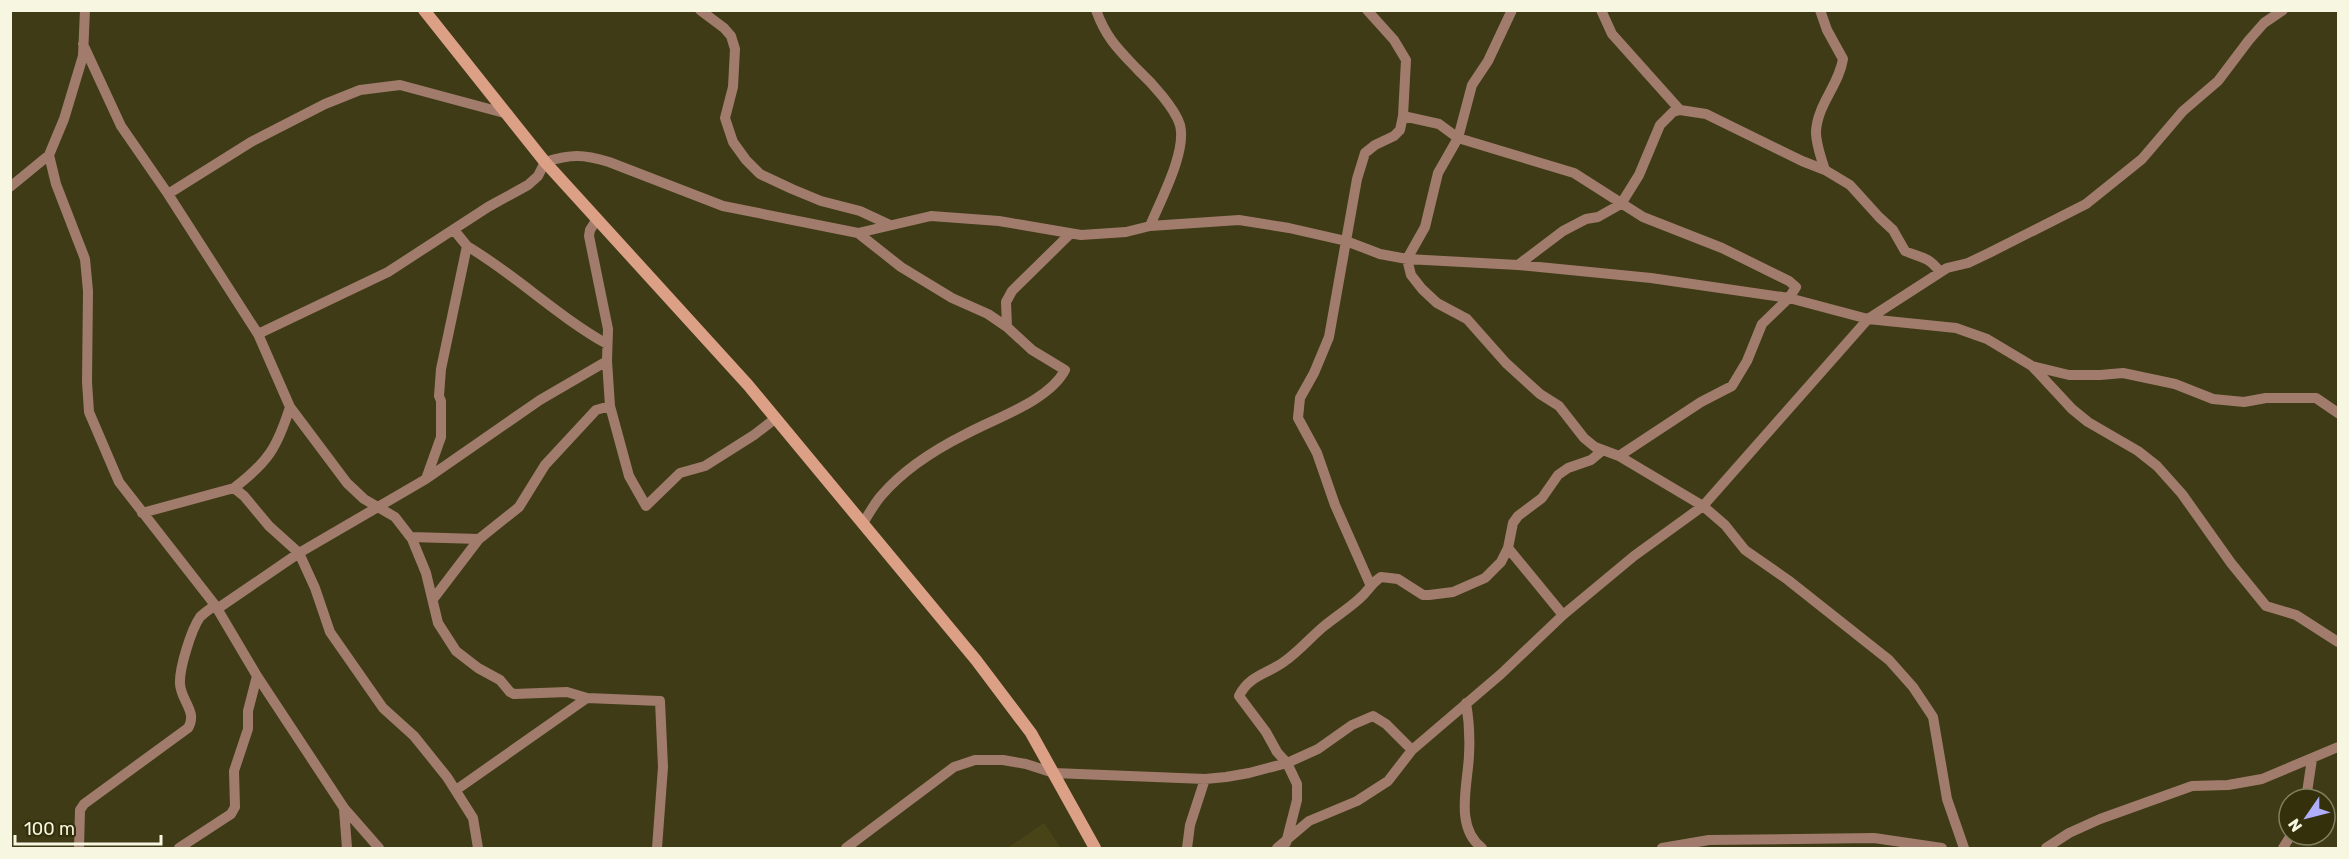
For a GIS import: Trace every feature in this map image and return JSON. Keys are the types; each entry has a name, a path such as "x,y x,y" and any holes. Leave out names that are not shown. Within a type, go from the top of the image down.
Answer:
{"street":[{"path":"10,187 49,155 64,119 83,56 85,10"},
{"path":"424,10 545,162 776,418 990,678 1031,733 1095,849"},
{"path":"700,10 724,28 731,36 735,49 733,87 725,118 734,142 746,160 760,174 781,184 821,201 860,211 890,225"},
{"path":"1096,10 1103,31 1145,76 1167,104 1180,126 1179,149 1174,170 1150,226"},
{"path":"1367,10 1394,40 1406,60 1403,116 1400,130 1394,136 1365,153 1357,179 1329,337 1314,373 1300,398 1298,418 1317,453 1335,505 1370,584"},
{"path":"1512,10 1488,61 1472,85 1458,138 1438,173 1425,227 1407,259 1411,275 1437,303 1467,319 1506,363 1540,394 1559,406 1584,438 1703,506 1725,525 1745,550 1788,580 1889,660 1913,687 1933,717 1947,799 1964,849"},
{"path":"1601,10 1612,34 1680,110"},
{"path":"1820,10 1827,30 1843,59 1838,78 1821,112 1816,132 1825,170"},
{"path":"1284,847 1309,821 1357,801 1388,781 1412,750 1501,674 1563,615 1634,556 1703,506 1868,320 1940,272 1968,263 2086,204 2142,159 2183,111 2218,81 2264,23 2283,10"},
{"path":"83,44 121,126 168,194 258,334 290,407 356,493 395,517 411,537 434,598 438,623 456,651 478,668 500,680 510,692 519,695 567,693 587,698 660,701 663,767 657,849"},
{"path":"168,194 251,142 325,104 360,90 400,85 508,114"},
{"path":"1518,265 1563,231 1586,219 1598,217 1621,204 1639,175 1660,125 1673,112 1680,110 1706,114 1825,170 1858,192 1897,234 1901,248 1932,261 1940,272"},
{"path":"1403,116 1439,124 1458,138 1574,173 1643,217 1722,248 1790,281 1796,287 1789,298 1762,324 1747,361 1732,386 1701,402 1619,456"},
{"path":"49,155 56,184 85,258 88,291 89,412 119,482 216,607 257,676 344,808 379,849"},
{"path":"258,334 388,272 528,185 538,176 545,162 568,155 591,157 723,206 858,233 918,218 953,216 999,221 1070,234 1107,234 1150,226 1239,220 1346,241 1380,254 1407,259 1518,265 1651,278 1789,298 1868,320 1956,328 1987,339 2032,366 2072,409 2088,422 2138,451 2169,478 2245,582 2266,606 2296,615 2338,642"},
{"path":"597,219 589,236 608,329 606,361 610,406 629,476 646,506 680,473 705,466 776,418"},
{"path":"454,230 467,246 506,270 585,332 607,344"},
{"path":"858,233 902,267 952,298 988,314 1007,327 1032,350 1065,370 1047,390 1018,410 966,433 911,468 882,495 863,523"},
{"path":"1007,327 1006,302 1012,291 1070,234"},
{"path":"426,479 441,437 439,396 441,369 467,246"},
{"path":"80,849 80,810 84,804 188,728 192,721 192,714 182,693 180,681 188,646 199,620 299,553 426,479 540,400 606,361"},
{"path":"2032,366 2069,375 2123,373 2175,384 2213,399 2244,402 2266,398 2316,398 2338,413"},
{"path":"434,598 479,539 519,507 545,465 596,410 610,406"},
{"path":"142,513 234,488 259,470 271,453 281,436 290,407"},
{"path":"1284,847 1297,800 1297,784 1287,763 1239,696 1243,687 1254,678 1284,662 1360,598 1370,584 1381,577 1391,577 1423,595 1453,592 1490,574 1501,562 1509,548 1513,523 1518,516 1542,498 1558,475 1568,468 1591,459 1603,450"},
{"path":"234,488 244,496 269,526 299,553 315,588 330,632 383,708 414,736 456,790 473,818 478,849"},
{"path":"411,537 479,539"},
{"path":"1509,548 1563,615"},
{"path":"180,849 231,814 235,807 234,771 248,729 248,711 257,676"},
{"path":"456,790 587,698"},
{"path":"1466,703 1470,729 1464,807 1468,828 1482,849"},
{"path":"846,849 954,767 975,760 1003,760 1026,764 1054,773 1204,779 1249,774 1287,763 1318,749 1352,725 1373,716 1386,724 1412,750"},
{"path":"2046,849 2069,833 2100,819 2192,786 2228,785 2262,779 2338,747"},
{"path":"2308,787 2312,759"},
{"path":"1187,849 1190,825 1204,779"},
{"path":"344,808 346,849"},
{"path":"1662,849 1709,840 1874,838 1942,849"}],"shaded area":[{"path":"1044,823 1061,848 1007,848"}]}
